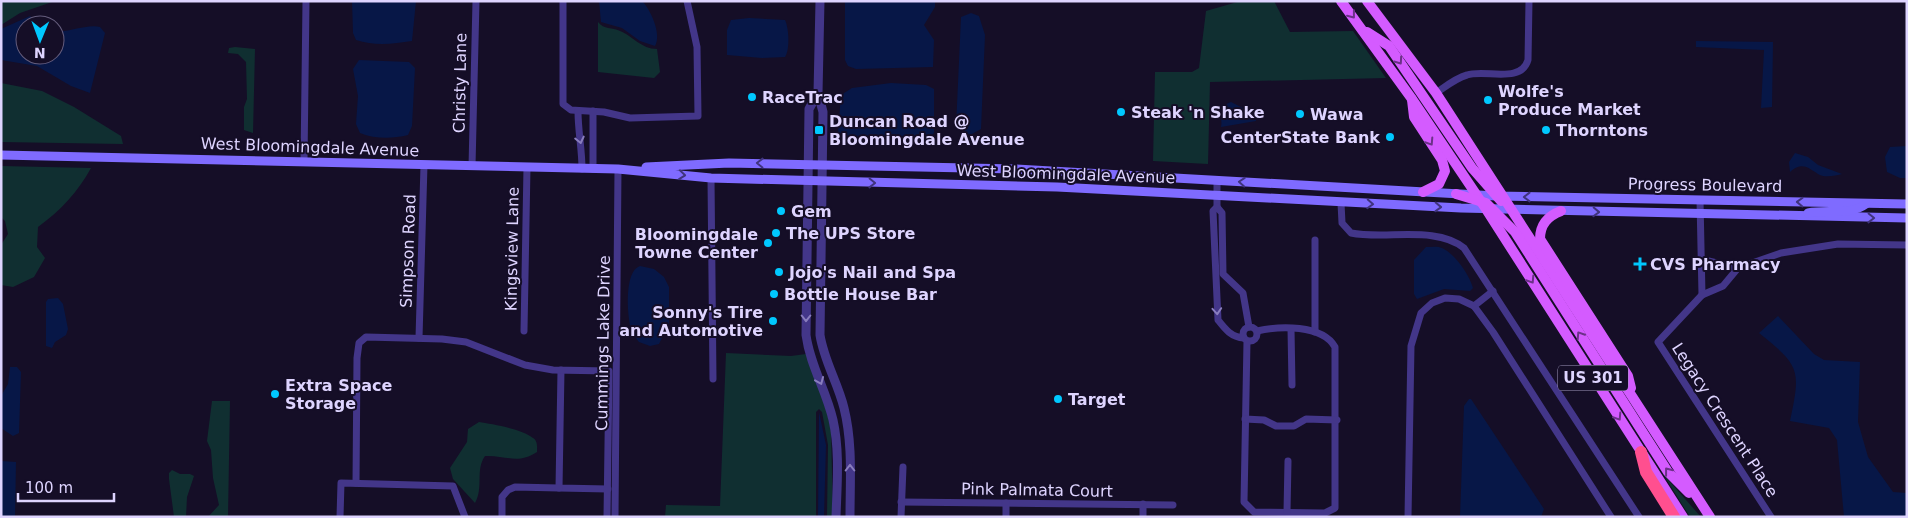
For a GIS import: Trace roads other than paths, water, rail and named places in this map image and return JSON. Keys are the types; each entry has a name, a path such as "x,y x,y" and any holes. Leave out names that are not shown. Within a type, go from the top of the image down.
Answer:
{"highway":[{"path":"1641,452 1646,472 1674,517"}],"main road":[{"path":"1341,1 1412,99 1478,197 1519,239 1668,472 1702,506"},
{"name":"US 301","path":"1368,2 1436,93 1500,196 1512,209 1710,517"},
{"path":"1363,29 1389,46 1472,168 1500,196"},
{"path":"1412,99 1414,117 1445,168 1443,178 1439,184 1423,192"},
{"name":"West Bloomingdale Avenue","path":"1,155 593,169 712,163 1016,169 1456,194"},
{"name":"West Bloomingdale Avenue","path":"618,169 711,178 1013,186 1341,203 1512,209"},
{"path":"1013,186 1016,169"},
{"path":"1456,194 1478,197 1500,196"},
{"name":"Progress Boulevard","path":"1500,196 1907,204"},
{"path":"1726,215 1734,212 1853,211 1866,204"},
{"name":"US 301","path":"1490,209 1683,517"},
{"name":"Progress Boulevard","path":"1512,209 1700,215 1907,218"},
{"path":"1561,211 1553,214 1542,225 1540,239 1628,376 1636,402"}],"street":[{"path":"304,161 306,1"},
{"name":"Christy Lane","path":"472,166 476,1"},
{"path":"563,1 562,100 566,107 578,111 593,111 630,118 698,116 697,47 687,1"},
{"path":"820,1 818,93 823,112 820,335 829,370 844,405 849,432 850,517"},
{"path":"1436,93 1466,75 1511,74 1525,67 1528,60 1529,1"},
{"path":"818,93 810,109 806,335 809,354 827,398 835,429 836,517"},
{"path":"578,111 582,168"},
{"path":"593,111 593,169"},
{"name":"Simpson Road","path":"419,338 424,165"},
{"name":"Kingsview Lane","path":"524,331 528,168"},
{"name":"Cummings Lake Drive","path":"615,517 618,169"},
{"path":"711,178 713,379"},
{"path":"1217,180 1217,207 1213,212 1218,320 1236,338 1254,340 1257,332"},
{"path":"1700,200 1702,295"},
{"path":"1341,203 1342,223 1352,233 1437,236 1459,244 1468,252 1639,517"},
{"path":"1217,207 1222,213 1223,274 1242,293 1246,305 1248,327 1244,331 1246,340 1244,502 1254,512 1325,513 1335,508 1337,420 1335,347 1333,343 1315,332 1291,329 1257,332 1248,327"},
{"path":"1315,332 1316,240"},
{"name":"Legacy Crescent Place","path":"1771,517 1658,342 1702,295 1723,286 1738,268 1781,253 1838,244 1907,245"},
{"path":"1700,259 1738,268"},
{"path":"1474,306 1493,291"},
{"path":"1408,517 1411,346 1421,313 1432,303 1445,298 1466,301 1474,306 1493,332 1611,517"},
{"path":"1291,329 1292,385"},
{"path":"806,335 820,335"},
{"path":"356,483 357,358 359,342 366,337 419,338 466,342 525,365 561,370 609,371 608,517"},
{"path":"559,488 561,370"},
{"path":"1245,419 1264,420 1276,426 1294,426 1306,419 1337,420"},
{"path":"1287,512 1288,461"},
{"path":"901,517 903,468"},
{"path":"340,517 341,483 453,486 465,517"},
{"path":"502,517 502,497 508,490 515,487 608,489"},
{"name":"Pink Palmata Court","path":"902,502 1173,505"},
{"path":"1006,503 1006,517"},
{"path":"1143,504 1143,517"}],"water":[{"path":"352,1 416,1 412,41 384,44 356,40 353,33"},
{"path":"599,1 642,1 649,10 656,29 657,41 655,46 640,41 622,28 601,22"},
{"path":"845,1 935,1 935,7 924,25 934,40 933,67 856,69 848,66 845,60"},
{"path":"971,13 979,16 985,35 981,129 970,135 956,127 961,17"},
{"path":"749,18 785,20 788,49 785,57 762,58 727,55 727,30 731,20"},
{"path":"15,23 15,62 1,60 1,29"},
{"path":"95,26 100,27 105,33 90,93 71,86 37,66 31,65 65,65 65,31"},
{"path":"1696,41 1773,42 1772,107 1761,108 1764,50 1696,47"},
{"path":"359,60 409,62 415,68 412,126 408,135 384,138 360,133 356,124 358,96 353,69"},
{"path":"891,83 926,85 934,89 934,132 931,140 921,142 842,137 838,132 841,95 852,88"},
{"path":"1231,102 1255,114 1256,121 1221,127 1220,113 1222,107"},
{"path":"1907,146 1907,178 1900,178 1887,172 1885,157 1890,147"},
{"path":"1795,153 1808,157 1818,165 1842,174 1823,176 1801,166 1790,172 1789,162"},
{"path":"1426,247 1440,247 1452,255 1465,271 1473,288 1470,291 1444,289 1417,299 1414,294 1414,260"},
{"path":"640,266 654,269 664,277 669,287 669,323 659,344 650,346 639,342 634,336 628,314 628,294 631,276"},
{"path":"58,298 63,304 68,329 66,335 55,342 52,348 46,346 46,302 48,299"},
{"path":"1778,316 1814,354 1824,360 1860,362 1858,422 1868,457 1893,492 1907,493 1907,517 1844,517 1837,440 1829,428 1790,421 1796,390 1794,370 1783,353 1759,333"},
{"path":"10,367 17,367 21,372 19,433 13,436 1,428 1,396 8,384"},
{"path":"1471,399 1544,509 1541,517 1460,517 1464,406"},
{"path":"819,412 826,445 824,517 818,517"},
{"path":"1,461 16,462 15,517 1,517"}],"place":[{"name":"RaceTrac","path":"752,97"},
{"name":"Wolfe's Produce Market","path":"1488,100"},
{"name":"Steak 'n Shake","path":"1121,112"},
{"name":"Wawa","path":"1300,114"},
{"name":"Duncan Road @ Bloomingdale Avenue","path":"819,130"},
{"name":"Thorntons","path":"1546,130"},
{"name":"CenterState Bank","path":"1390,137"},
{"name":"Gem","path":"781,211"},
{"name":"The UPS Store","path":"776,233"},
{"name":"Bloomingdale Towne Center","path":"768,243"},
{"name":"CVS Pharmacy","path":"1640,264"},
{"name":"Jojo's Nail and Spa","path":"779,272"},
{"name":"Bottle House Bar","path":"774,294"},
{"name":"Sonny's Tire and Automotive","path":"773,321"},
{"name":"Extra Space Storage","path":"275,394"},
{"name":"Target","path":"1058,399"}]}
